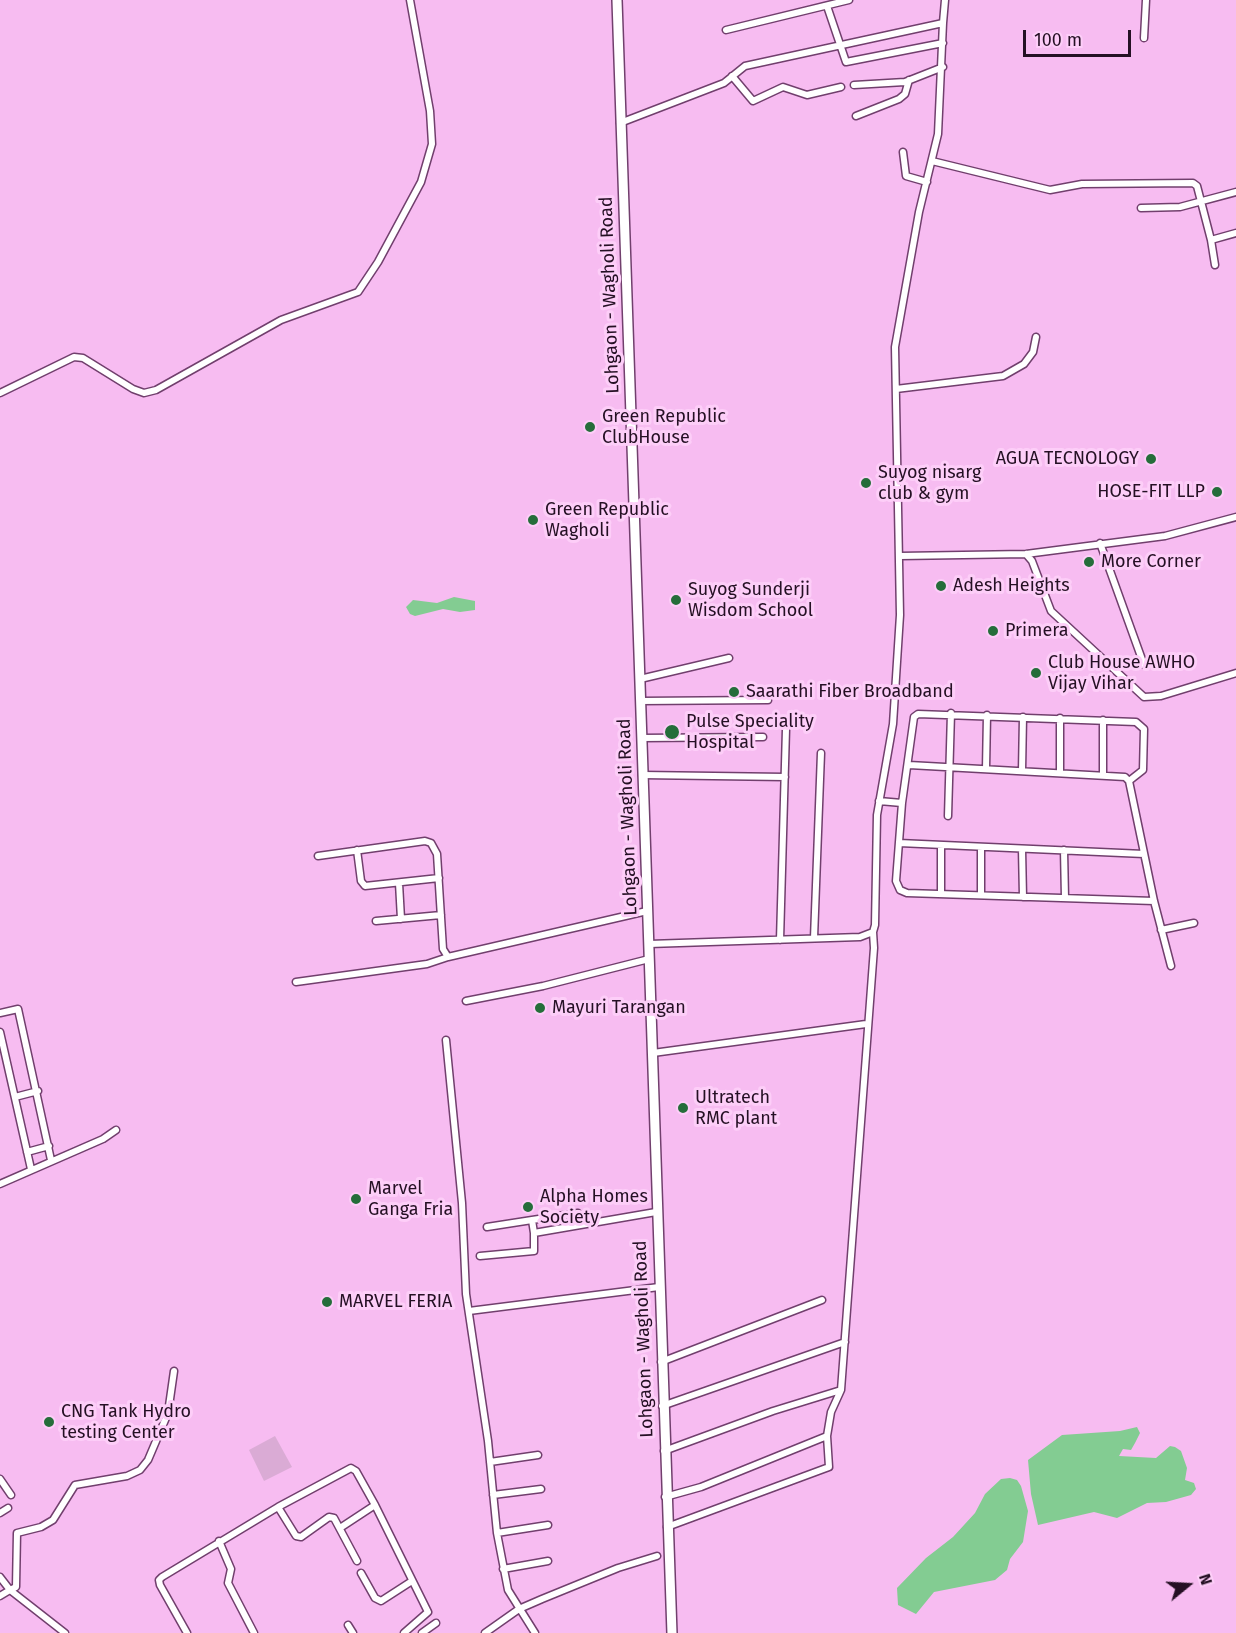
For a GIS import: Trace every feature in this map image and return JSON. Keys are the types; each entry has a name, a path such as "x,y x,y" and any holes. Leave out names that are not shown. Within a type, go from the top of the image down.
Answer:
{"main road":[{"name":"Lohgaon - Wagholi Road","path":"617,0 653,1053 666,1527 672,1633"}],"street":[{"path":"0,393 74,357 83,358 133,389 144,393 156,390 281,320 358,292 378,262 421,182 432,144 430,111 410,0"},
{"path":"726,30 849,0"},
{"path":"666,1527 829,1467 827,1436 831,1412 841,1390 845,1342 866,1024 874,948 879,801 893,724 897,686 900,556 895,347 919,212 939,134 945,0"},
{"path":"1144,38 1146,0"},
{"path":"827,6 843,59 850,63 943,43"},
{"path":"620,123 724,83 745,66 943,23"},
{"path":"854,85 898,83 943,68"},
{"path":"732,76 753,101 783,87 807,94 841,87"},
{"path":"856,116 899,99 905,94 909,80"},
{"path":"903,152 906,176 927,182"},
{"path":"932,161 1050,190 1082,184 1193,183 1197,186 1215,265"},
{"path":"1141,208 1174,208 1236,192"},
{"path":"1210,240 1236,233"},
{"path":"896,389 1003,376 1024,364 1033,352 1036,337"},
{"path":"900,556 1026,554 1165,536 1236,517"},
{"path":"1100,543 1144,665"},
{"path":"1026,554 1032,561 1051,611 1144,697 1161,696 1236,673"},
{"path":"640,679 729,658"},
{"path":"640,701 768,700"},
{"path":"1129,780 1143,770 1144,729 1136,722 924,712 914,717 902,803 896,881 900,890 941,894 1154,901"},
{"path":"948,816 951,713"},
{"path":"987,715 987,769"},
{"path":"1022,771 1023,717"},
{"path":"1060,718 1060,772"},
{"path":"1103,720 1103,775"},
{"path":"780,939 786,729"},
{"path":"641,738 763,737"},
{"path":"814,938 821,753"},
{"path":"909,765 1060,772 1125,777 1129,780 1154,901 1171,966"},
{"path":"642,775 785,777"},
{"path":"879,801 902,803"},
{"path":"318,856 425,841 431,843 437,854 443,949 448,957"},
{"path":"899,843 1144,854"},
{"path":"941,845 941,894"},
{"path":"981,847 981,895"},
{"path":"1022,849 1023,897"},
{"path":"357,850 363,884 369,886 439,878"},
{"path":"1064,850 1065,898"},
{"path":"399,883 401,919"},
{"path":"296,982 427,964 448,957 647,911"},
{"path":"376,921 441,915"},
{"path":"1161,930 1194,923"},
{"path":"649,944 860,937 873,932"},
{"path":"466,1001 543,986 649,959"},
{"path":"0,1013 18,1009 38,1091 51,1160"},
{"path":"653,1053 866,1024"},
{"path":"0,1032 31,1169"},
{"path":"446,1040 462,1203 469,1311 490,1462 497,1533 508,1590 535,1633"},
{"path":"15,1097 38,1091"},
{"path":"0,1184 103,1139 116,1130"},
{"path":"27,1152 49,1146"},
{"path":"534,1233 656,1212"},
{"path":"487,1227 578,1213"},
{"path":"480,1256 534,1251 532,1220"},
{"path":"469,1311 659,1287"},
{"path":"661,1362 822,1300"},
{"path":"663,1406 845,1342"},
{"path":"0,1596 16,1587 17,1533 41,1527 53,1520 75,1485 127,1476 140,1470 148,1460 168,1413 174,1371"},
{"path":"664,1451 773,1411 841,1390"},
{"path":"665,1497 722,1479 827,1436"},
{"path":"490,1462 538,1455"},
{"path":"187,1633 159,1580 278,1507 351,1468 356,1471 375,1505 428,1612 404,1633"},
{"path":"0,1479 11,1495"},
{"path":"493,1495 541,1489"},
{"path":"339,1528 375,1505"},
{"path":"278,1507 296,1536 301,1537 329,1517 334,1518 357,1562"},
{"path":"0,1513 8,1508"},
{"path":"497,1533 548,1525"},
{"path":"219,1542 231,1569 228,1583 254,1633"},
{"path":"485,1633 519,1609 618,1568 657,1556"},
{"path":"503,1569 548,1561"},
{"path":"361,1573 375,1598 381,1601 412,1581"},
{"path":"0,1577 10,1590 65,1633"},
{"path":"422,1633 436,1623"},
{"path":"348,1625 353,1633"}],"shaded area":[{"path":"454,597 475,601 475,610 460,612 443,609 415,616 410,614 406,607 413,600 437,603"},
{"path":"1137,1427 1140,1433 1131,1450 1123,1449 1119,1456 1156,1458 1170,1446 1175,1447 1181,1451 1187,1468 1185,1480 1194,1483 1196,1489 1191,1495 1166,1502 1147,1503 1117,1518 1094,1512 1038,1525 1031,1494 1028,1460 1062,1435 1120,1431"},
{"path":"275,1436 292,1467 264,1481 249,1450"},
{"path":"1001,1479 1017,1480 1021,1486 1028,1511 1023,1542 1010,1559 1007,1570 995,1580 934,1592 916,1614 898,1605 897,1588 926,1558 953,1537 975,1513 985,1494"}],"place":[{"name":"Green Republic ClubHouse","path":"590,427"},
{"name":"AGUA TECNOLOGY","path":"1151,459"},
{"name":"Suyog nisarg club & gym","path":"866,483"},
{"name":"HOSE-FIT LLP","path":"1217,492"},
{"name":"Green Republic Wagholi","path":"533,520"},
{"name":"More Corner","path":"1089,562"},
{"name":"Adesh Heights","path":"941,586"},
{"name":"Suyog Sunderji Wisdom School","path":"676,600"},
{"name":"Primera","path":"993,631"},
{"name":"Club House AWHO Vijay Vihar","path":"1036,673"},
{"name":"Saarathi Fiber Broadband","path":"734,692"},
{"name":"Pulse Speciality Hospital","path":"672,732"},
{"name":"Mayuri Tarangan","path":"540,1008"},
{"name":"Ultratech RMC plant","path":"683,1108"},
{"name":"Marvel Ganga Fria","path":"356,1199"},
{"name":"Alpha Homes Society","path":"528,1207"},
{"name":"MARVEL FERIA","path":"327,1302"},
{"name":"CNG Tank Hydro testing Center","path":"49,1422"}]}
